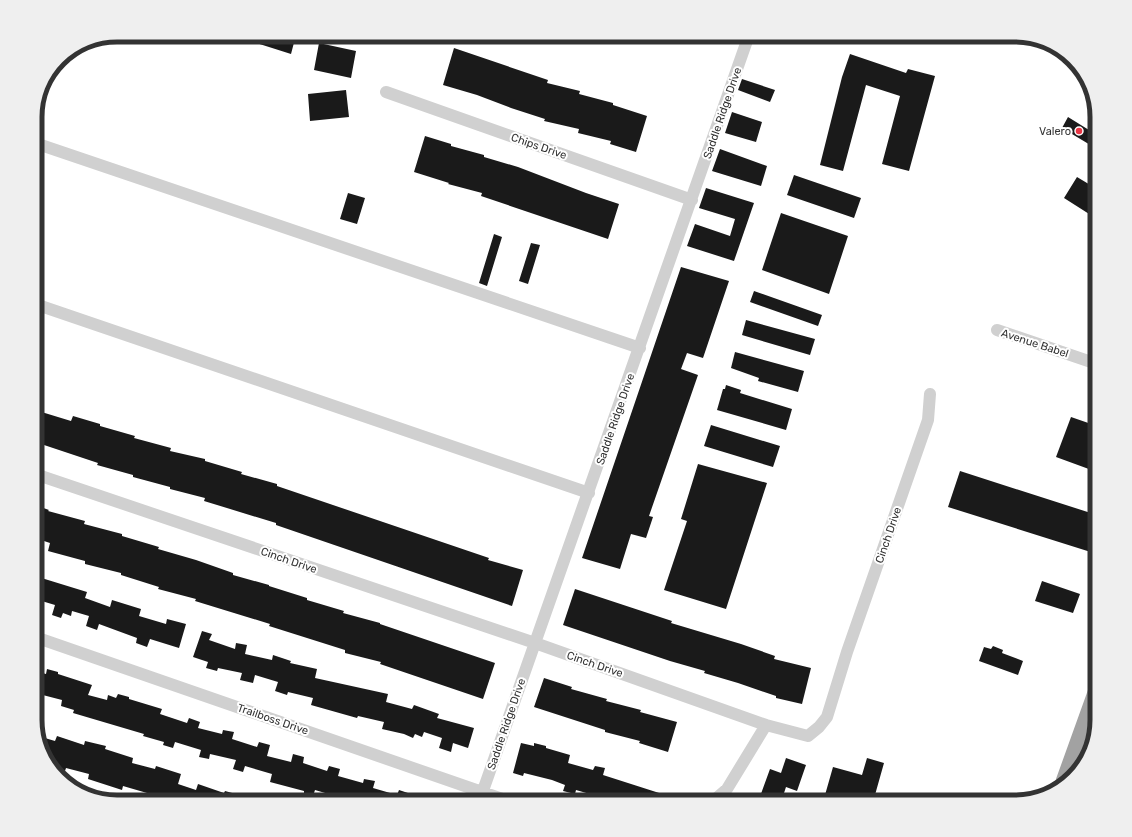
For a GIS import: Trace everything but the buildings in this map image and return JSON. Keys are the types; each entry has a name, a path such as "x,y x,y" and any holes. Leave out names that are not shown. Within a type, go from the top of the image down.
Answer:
{"highway":[{"path":"1068,773 1090,712"}],"street":[{"name":"Saddle Ridge Drive","path":"482,795 692,200 746,42"},
{"name":"Chips Drive","path":"386,92 692,200"},
{"path":"42,145 640,348"},
{"path":"42,306 589,493"},
{"name":"Avenue Babel","path":"997,330 1090,362"},
{"name":"Cinch Drive","path":"42,476 535,643 766,725 808,736 819,727 827,717 840,673 928,420 930,394"},
{"name":"Trailboss Drive","path":"42,640 475,795"},
{"path":"720,795 727,789 766,725"}],"place":[{"name":"Valero","path":"1079,131"}]}
